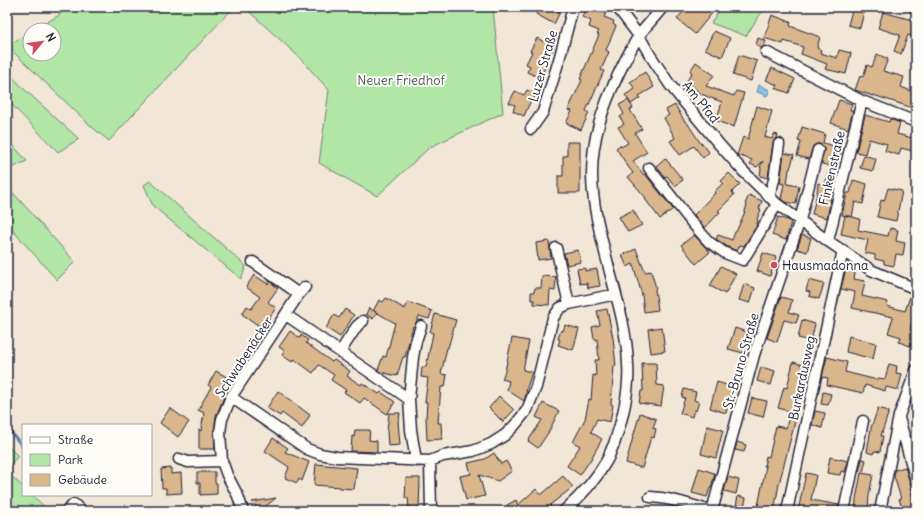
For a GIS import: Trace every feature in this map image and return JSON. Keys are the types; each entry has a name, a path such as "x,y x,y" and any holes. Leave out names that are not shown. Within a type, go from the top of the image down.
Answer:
{"street":[{"name":"Luzer Straße","path":"531,129 543,112 573,7"},
{"name":"Am Pfad","path":"617,7 639,36 670,85 718,143 769,197 828,241 871,270 916,289"},
{"path":"564,511 576,500 593,480 607,460 622,419 628,383 625,334 595,208 592,174 594,145 600,118 609,95 630,52 639,36 663,7"},
{"path":"766,52 862,101 916,122"},
{"name":"Finkenstraße","path":"828,241 862,101"},
{"path":"769,197 774,180 780,144"},
{"name":"St.-Bruno-Straße","path":"711,511 754,355 800,220 818,150"},
{"path":"649,168 709,242 725,253 743,260 777,204"},
{"path":"556,248 569,304"},
{"name":"Burkardusweg","path":"787,511 843,250"},
{"name":"Schwabenäcker","path":"243,511 222,461 220,432 222,419 231,397 302,291 253,262"},
{"path":"231,397 307,449 320,454 337,457 430,461 443,456 473,451 506,435 516,425 527,410 536,387 553,318 560,308 569,304 616,294"},
{"path":"286,315 409,398"},
{"path":"340,352 357,326 364,321"},
{"path":"416,461 411,430 409,398 414,352 421,326"},
{"path":"880,511 899,416 916,370"},
{"path":"899,416 916,481"},
{"path":"844,511 863,421"},
{"path":"179,459 188,462 222,461"},
{"path":"430,461 431,511"},
{"path":"650,497 670,500 711,511"},
{"path":"67,511 74,504 82,511"}],"green space":[{"path":"70,7 234,7 109,141 93,128 24,62 62,62 62,22 48,22"},
{"name":"Neuer Friedhof","path":"244,7 493,7 503,113 430,147 377,196 319,163 329,90 297,55"},
{"path":"721,7 765,7 746,36 711,23"},
{"path":"22,37 22,60 7,46"},
{"path":"7,71 24,89 79,139 58,152 7,100"},
{"path":"7,139 27,161 7,170"},
{"path":"150,181 246,266 241,279 153,206 144,185"},
{"path":"7,186 75,262 57,280 7,224"},
{"path":"7,445 18,456 7,468"},
{"path":"7,472 22,486 22,496 33,496 49,511 7,511"}],"water":[{"path":"759,85 770,90 767,96 757,92"}],"building":[{"path":"540,7 558,7 556,10 560,12 554,24 536,14"},
{"path":"586,7 606,13 604,17 614,21 613,24 616,26 606,50 609,52 601,70 604,71 586,111 589,113 581,130 566,123 572,111 568,110 582,80 580,79 599,35 597,34 599,31 589,27 591,21 582,17"},
{"path":"687,7 717,7 695,34 677,19"},
{"path":"853,7 865,8 860,28 848,25"},
{"path":"883,12 916,21 916,38 908,35 901,54 894,51 900,35 878,28"},
{"path":"772,15 791,22 790,26 820,37 817,48 821,50 820,53 837,58 839,50 851,53 846,74 825,69 827,64 801,54 803,47 784,41 783,44 764,38"},
{"path":"714,31 730,38 722,57 705,49"},
{"path":"537,38 554,47 544,65 546,66 540,78 527,72 530,66 526,64 532,52 530,51"},
{"path":"758,38 766,41 762,48 756,45"},
{"path":"877,54 888,59 883,71 904,77 901,87 916,93 916,109 855,90 860,76 863,77 867,65 872,67"},
{"path":"739,55 757,61 751,81 733,75"},
{"path":"696,62 714,75 706,86 734,96 736,91 744,93 734,127 716,121 722,102 703,95 686,82 692,73 690,71"},
{"path":"772,68 795,79 789,93 775,88 777,85 766,80"},
{"path":"645,72 654,87 639,96 640,98 631,104 625,95 635,89 630,82"},
{"path":"527,90 536,94 533,101 531,100 524,116 513,111 515,105 509,103 515,91 524,95"},
{"path":"628,100 633,108 630,110 642,129 635,133 647,152 633,161 673,209 660,219 645,199 646,198 628,177 633,173 616,148 620,145 621,147 628,143 618,127 624,124 620,117 624,114 619,105"},
{"path":"839,100 852,104 850,110 853,111 848,129 831,123"},
{"path":"675,105 685,122 686,121 701,144 702,143 709,152 703,158 694,146 680,155 670,141 675,138 664,118 669,115 666,110"},
{"path":"757,106 772,111 765,137 772,139 774,134 778,135 773,143 768,178 760,176 760,167 763,161 757,167 750,164 752,160 737,155 743,137 748,139"},
{"path":"865,115 889,122 890,119 900,123 897,134 916,139 916,152 901,148 899,155 885,151 887,144 869,139 865,154 856,152"},
{"path":"802,127 825,134 823,143 842,148 837,168 821,163 824,149 820,144 813,146 809,159 797,156 801,142 798,141"},
{"path":"567,142 580,142 580,193 558,193 558,176 563,176 563,156 567,156"},
{"path":"784,153 794,155 789,169 787,184 799,186 796,204 785,202 781,199 784,184 780,183"},
{"path":"864,155 876,159 873,171 860,168"},
{"path":"665,158 683,180 675,186 656,166"},
{"path":"828,172 835,174 827,218 812,214 818,183 825,186"},
{"path":"729,173 740,184 732,192 734,195 718,211 720,212 705,228 694,215 715,193 714,192 723,183 721,181"},
{"path":"853,180 867,184 863,204 855,202 852,217 842,215 847,193 850,193"},
{"path":"888,188 902,191 896,221 877,217 881,200 884,201"},
{"path":"749,195 762,201 759,209 761,210 757,219 756,227 744,246 740,245 737,251 716,239 718,235 732,240 744,214 747,205 745,204"},
{"path":"633,210 642,225 628,232 619,217"},
{"path":"845,215 860,219 858,230 888,236 890,228 898,230 896,241 905,243 903,255 896,254 894,266 884,264 884,261 875,259 875,255 865,253 868,240 841,234"},
{"path":"778,217 791,222 786,240 772,235"},
{"path":"694,235 710,252 696,264 681,245"},
{"path":"802,235 811,238 807,252 797,249"},
{"path":"549,241 551,258 538,260 536,243"},
{"path":"636,249 645,272 651,271 656,288 658,310 644,312 642,295 633,264 627,267 622,255"},
{"path":"578,250 581,262 567,265 564,253"},
{"path":"763,253 776,257 770,276 757,271"},
{"path":"847,264 853,265 856,268 854,279 865,281 862,296 888,302 887,306 905,311 911,294 916,295 916,314 914,314 910,330 915,331 910,346 899,342 901,337 888,333 893,317 852,308 855,292 841,289"},
{"path":"721,266 736,274 725,294 710,286"},
{"path":"585,268 585,271 597,269 600,286 588,288 587,283 580,284 577,269"},
{"path":"254,275 268,284 269,281 278,288 268,302 276,308 262,328 242,314 247,306 251,309 260,297 246,287"},
{"path":"542,276 556,277 555,291 550,290 549,305 534,304 534,300 531,300 531,292 534,292 535,288 541,288"},
{"path":"809,280 824,284 819,299 809,296 810,292 806,291"},
{"path":"744,284 755,288 750,303 739,300"},
{"path":"781,297 792,300 789,312 799,315 796,323 784,320 777,342 767,338"},
{"path":"386,298 405,309 408,302 432,311 429,319 419,316 414,327 413,326 405,357 403,357 397,376 380,372 378,370 383,356 386,357 395,323 374,311 377,313 373,319 366,314 369,308 373,311 379,300 383,302"},
{"path":"345,309 354,315 340,337 326,328 334,315 339,318"},
{"path":"607,309 613,338 616,366 614,366 611,404 613,405 610,422 597,419 591,432 602,439 580,475 567,466 580,446 573,442 585,419 589,399 591,400 593,375 596,376 595,360 599,360 597,339 594,339 592,327 600,325 597,311"},
{"path":"435,314 456,320 441,374 447,375 445,387 441,387 438,423 441,423 442,439 427,440 427,402 425,402 428,378 421,377 422,367 426,367 433,333 430,332"},
{"path":"802,320 815,324 811,341 798,338"},
{"path":"565,325 579,329 573,350 558,345 561,330 563,331"},
{"path":"662,327 665,351 651,353 648,329"},
{"path":"735,328 749,333 743,353 728,349"},
{"path":"290,331 300,338 301,335 308,340 306,343 332,362 334,360 350,371 347,376 361,385 362,383 379,394 381,392 395,402 387,414 364,398 360,403 344,392 346,390 331,380 334,375 319,365 313,373 294,359 292,362 282,355 285,351 279,347"},
{"path":"849,336 876,343 873,359 846,352"},
{"path":"512,338 529,341 523,370 532,372 524,401 507,390 509,381 502,379"},
{"path":"827,357 847,362 845,372 877,380 878,378 885,379 889,364 897,366 896,373 902,374 898,390 886,387 885,391 865,385 863,393 827,385 828,378 822,377"},
{"path":"793,362 807,366 796,413 778,408 784,387 787,388"},
{"path":"642,363 656,363 657,385 664,386 661,406 639,403 641,391 643,391"},
{"path":"761,367 775,371 771,385 757,381"},
{"path":"216,371 234,381 225,395 216,416 214,432 215,449 199,449 199,429 201,431 204,413 198,410 211,387 208,385"},
{"path":"717,382 733,387 726,413 710,408"},
{"path":"684,389 696,392 694,400 699,402 692,417 680,413 685,398 682,397"},
{"path":"278,391 310,415 302,428 282,413 280,416 267,408"},
{"path":"823,392 831,394 828,405 821,404"},
{"path":"499,396 514,410 503,422 489,408"},
{"path":"752,398 767,401 763,417 748,413"},
{"path":"543,403 559,411 548,433 538,448 528,441 542,420 536,417"},
{"path":"170,408 189,422 178,437 160,423"},
{"path":"878,408 889,411 881,436 883,436 880,452 874,451 873,454 867,452 871,428"},
{"path":"815,411 825,413 822,428 812,425"},
{"path":"389,413 400,413 398,421 400,445 388,446 387,431"},
{"path":"640,413 656,419 653,428 656,429 654,438 651,437 642,468 626,463"},
{"path":"789,416 796,418 779,484 774,511 757,511 766,466 764,466 766,456 769,457 776,426 786,428"},
{"path":"707,426 723,430 716,458 701,454"},
{"path":"355,430 370,430 369,440 377,441 377,452 351,451 352,436 354,437"},
{"path":"273,438 288,448 285,452 309,462 302,481 299,479 297,483 285,478 289,467 265,451"},
{"path":"737,442 746,445 744,452 735,450"},
{"path":"494,453 501,464 506,461 512,471 498,481 479,475 485,496 466,500 460,476 471,474 468,463 485,459"},
{"path":"830,457 848,461 845,472 841,471 840,475 827,473"},
{"path":"862,459 866,460 863,472 859,471"},
{"path":"316,464 357,468 354,489 314,485"},
{"path":"905,467 913,488 910,489 916,505 916,511 903,511 899,499 901,499 894,476 895,470"},
{"path":"171,468 171,474 181,473 182,493 166,494 166,488 162,488 161,469"},
{"path":"699,468 715,474 707,497 692,493"},
{"path":"197,472 215,472 217,494 200,495 200,483 197,483"},
{"path":"806,473 816,475 811,500 839,505 838,511 819,511 806,508 806,511 798,511"},
{"path":"861,473 873,475 869,495 868,511 855,511"},
{"path":"563,476 573,487 550,505 551,506 546,511 510,511 507,505 516,500 518,505 536,489 541,495"},
{"path":"728,477 739,480 736,494 724,491"},
{"path":"406,478 420,478 419,510 409,509 408,498 405,498"},
{"path":"738,496 746,498 744,507 736,506"},
{"path":"276,498 260,511 252,502"}],"waterway":[{"path":"7,427 22,446"}],"place":[{"name":"Hausmadonna","path":"774,265"}]}
